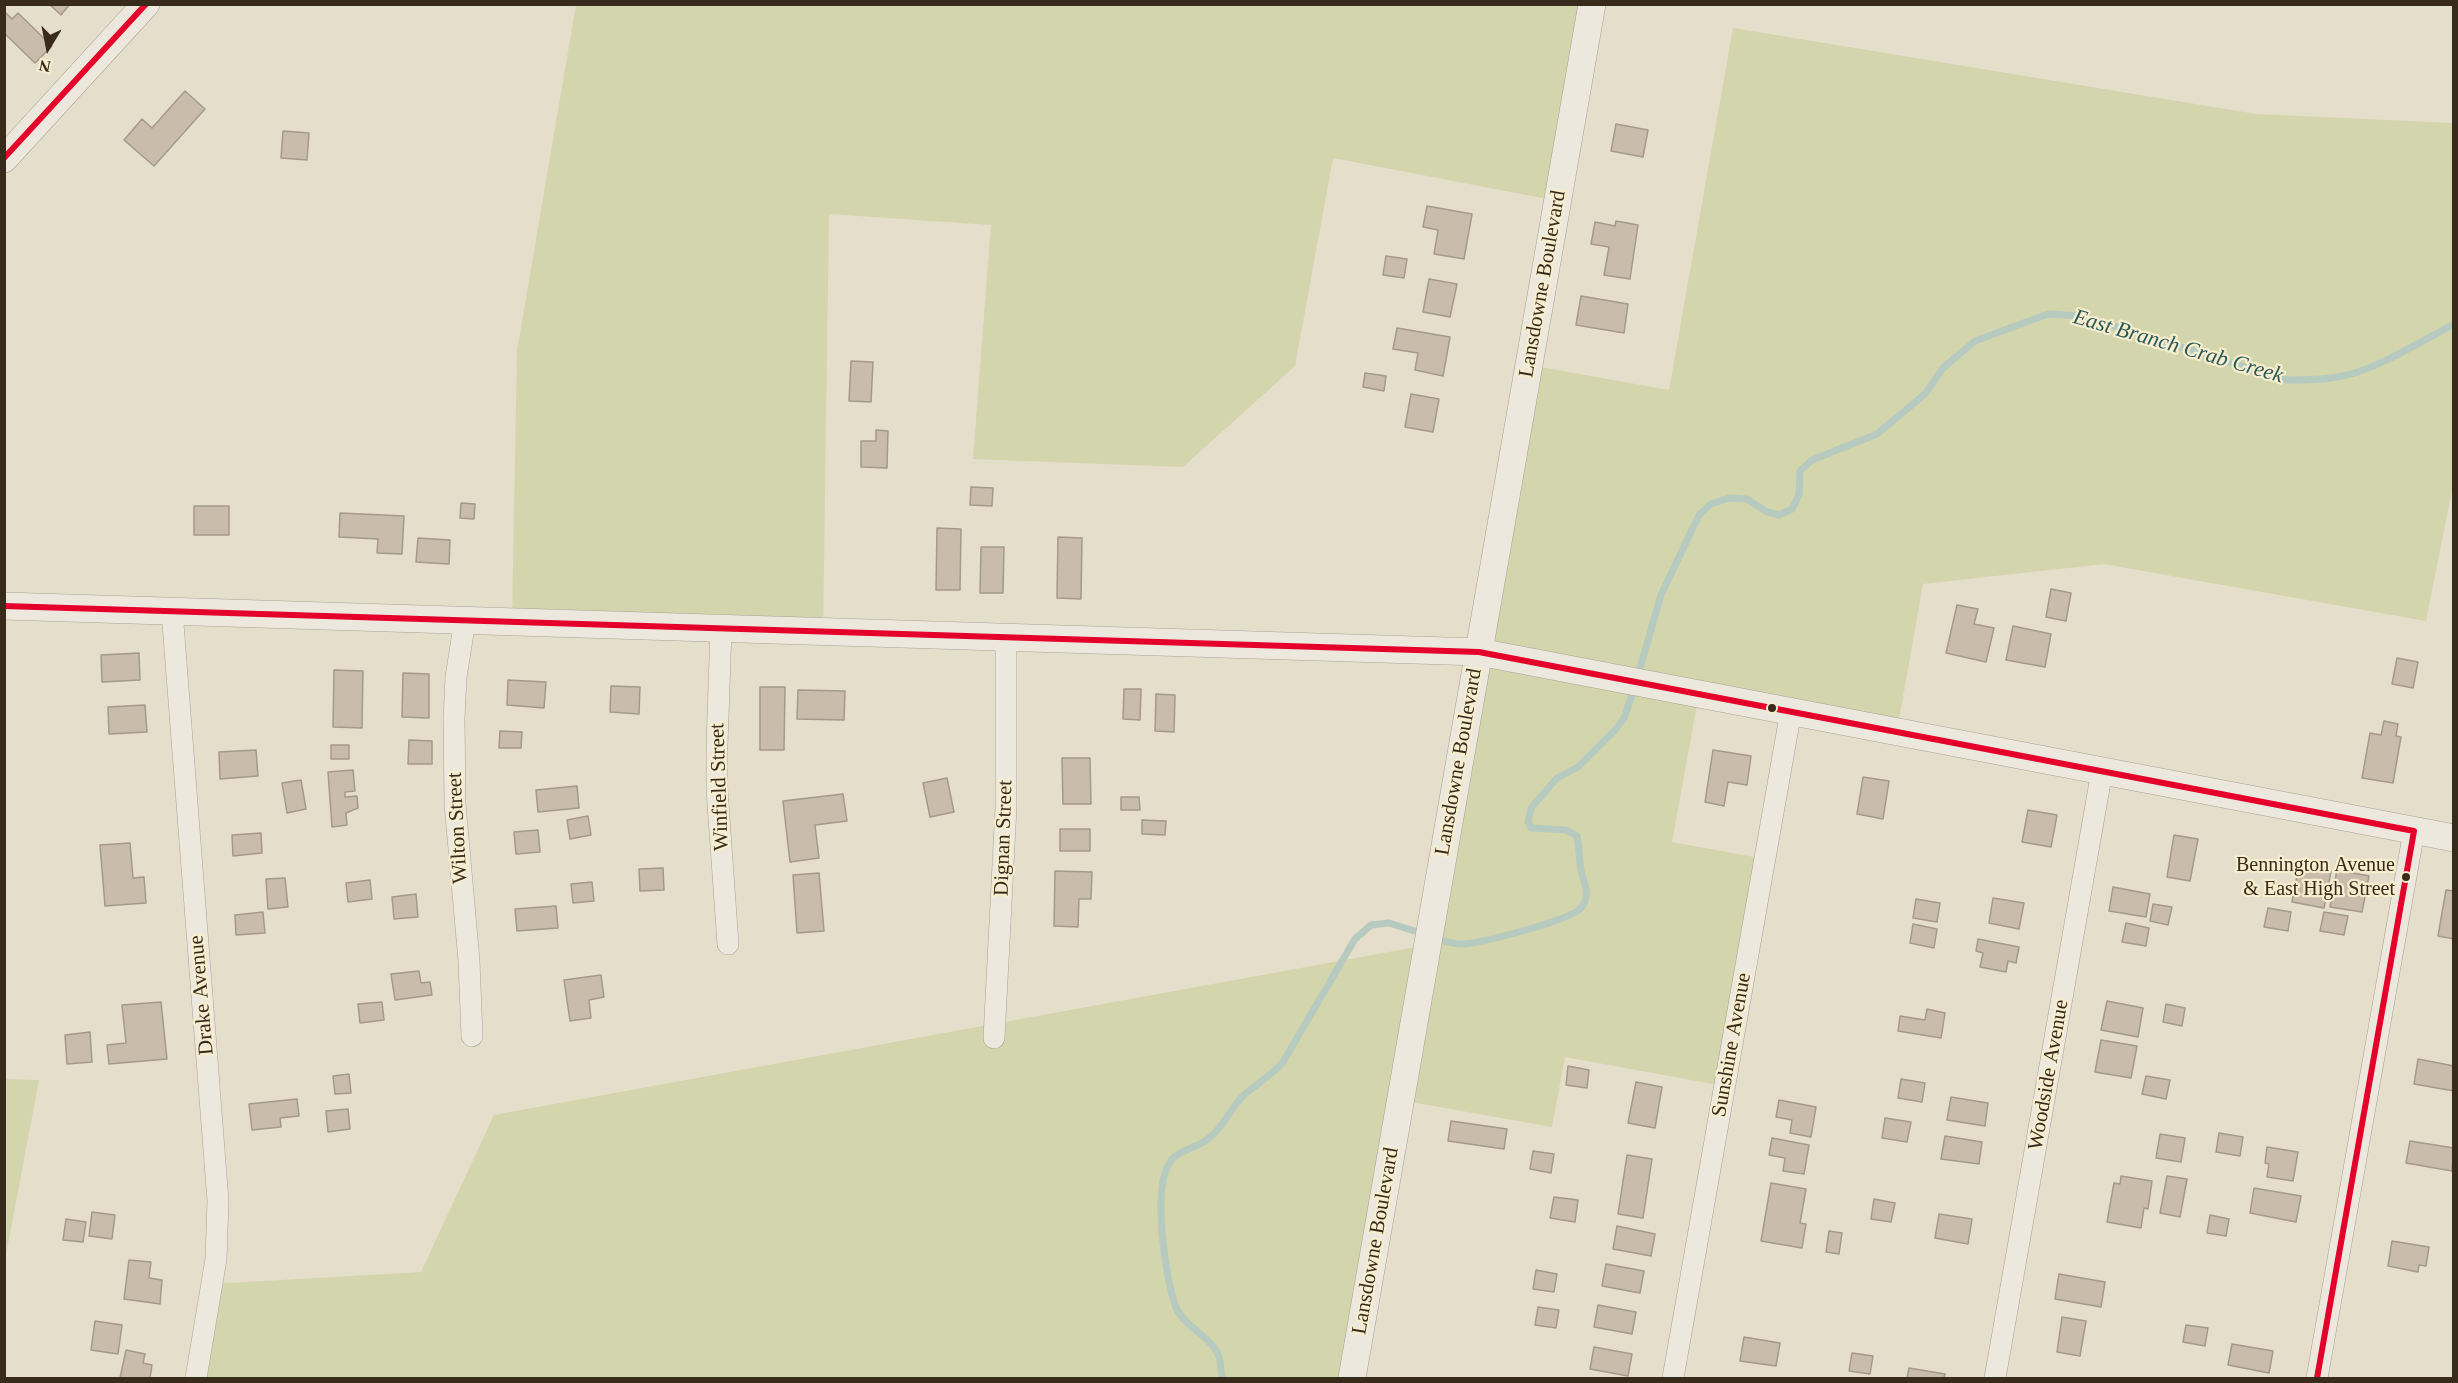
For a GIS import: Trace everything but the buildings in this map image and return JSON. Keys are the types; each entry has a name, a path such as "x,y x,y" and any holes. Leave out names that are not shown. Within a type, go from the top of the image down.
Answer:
{"street":[{"path":"4,159 146,4"},
{"name":"Lansdowne Boulevard","path":"1352,1378 1592,4"},
{"path":"4,606 1479,652 2454,838"},
{"name":"Drake Avenue","path":"172,611 218,1201 216,1258 196,1378"},
{"name":"Wilton Street","path":"465,620 456,677 455,804 469,961 472,1036"},
{"name":"Winfield Street","path":"721,629 717,778 728,944"},
{"name":"Dignan Street","path":"994,1038 1006,807 1006,638"},
{"name":"Sunshine Avenue","path":"1673,1378 1791,711"},
{"name":"Woodside Avenue","path":"1995,1378 2102,771"},
{"path":"2317,1378 2414,831"}],"green space":[{"path":"576,5 1592,5 1558,201 1333,158 1295,366 1183,467 973,459 991,225 829,214 823,632 512,622 517,351"},
{"path":"1733,28 2256,114 2453,123 2453,486 2426,621 2104,564 1923,584 1897,731 1699,694 1672,842 1765,859 1724,1086 1565,1057 1552,1127 1400,1100 1352,1378 196,1378 212,1284 421,1272 494,1115 1427,945 1529,365 1669,390"},
{"path":"4,1079 39,1080 5,1260"}],"waterway":[{"name":"East Branch Crab Creek","path":"1638,675 1661,595 1699,515 1711,504 1729,498 1747,499 1767,512 1779,515 1792,509 1799,495 1800,471 1812,460 1877,434 1925,394 1943,368 1975,341 2048,314 2082,316 2287,380 2308,380 2343,376 2370,367 2454,324"},
{"name":"East Branch Crab Creek","path":"1434,938 1461,944 1486,940 1561,919 1581,908 1586,892 1577,836 1566,830 1531,828 1528,822 1531,808 1557,778 1578,767 1616,729 1624,718 1634,689"},
{"name":"East Branch Crab Creek","path":"1222,1378 1217,1352 1179,1313 1171,1291 1164,1253 1161,1211 1165,1174 1170,1162 1214,1134 1245,1094 1283,1062 1355,939 1371,925 1389,923 1424,934"}],"transit line":[{"path":"4,158 146,4"},
{"path":"4,606 1479,652 2414,831"},
{"path":"2317,1378 2414,831"}],"place":[{"name":"Bennington Avenue & East High Street","path":"2406,877"}]}
